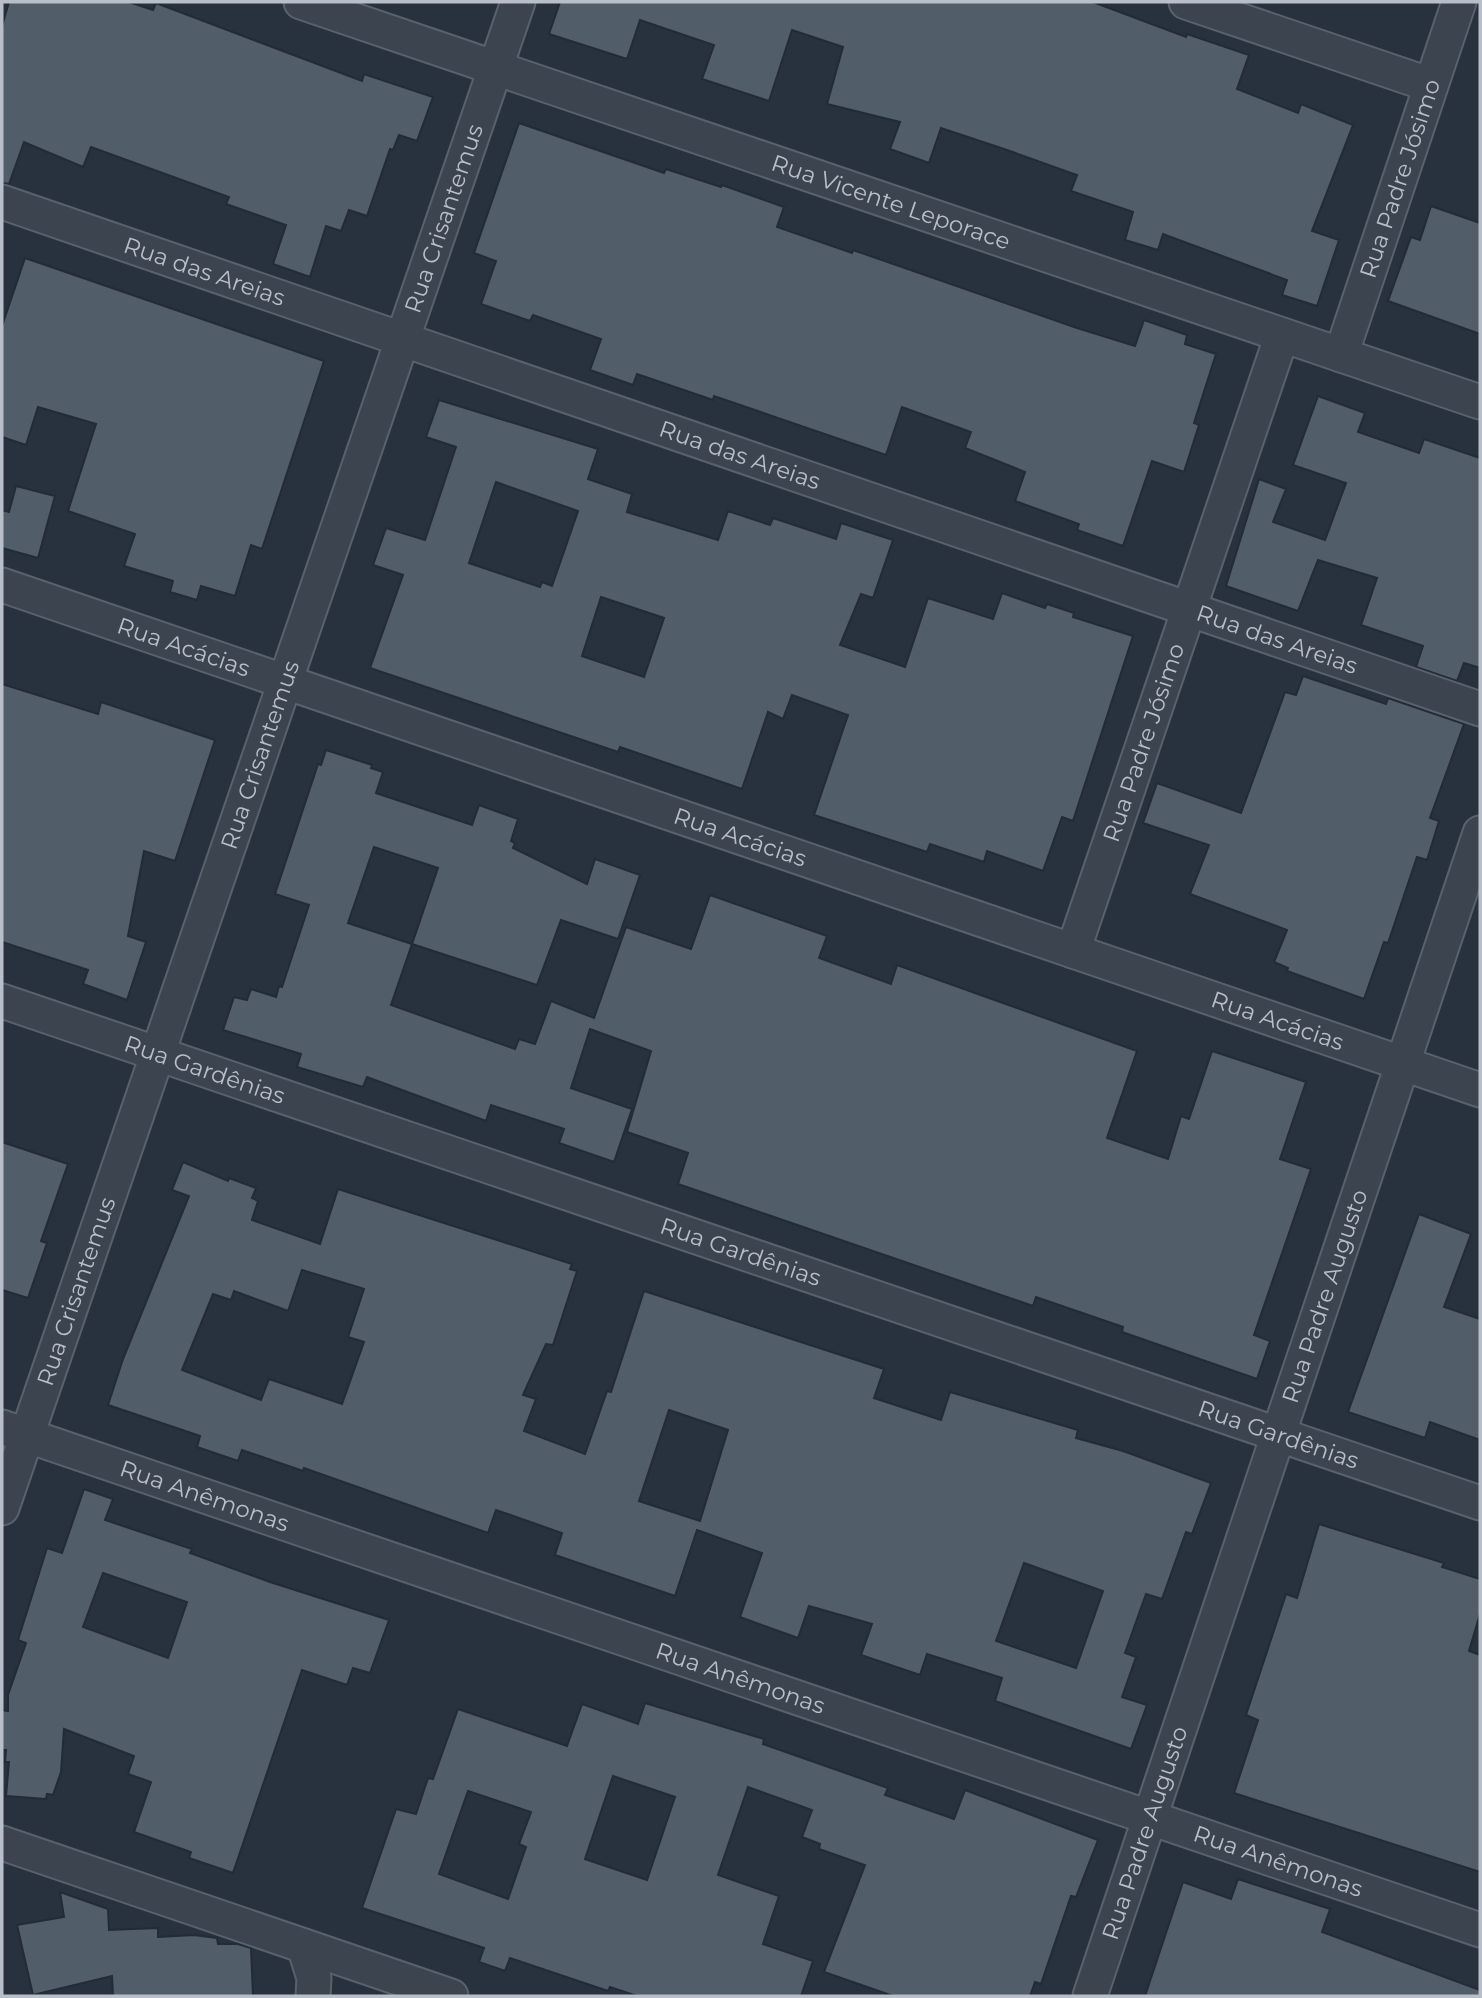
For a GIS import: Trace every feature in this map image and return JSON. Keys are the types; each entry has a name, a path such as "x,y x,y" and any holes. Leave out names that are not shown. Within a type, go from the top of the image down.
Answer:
{"street":[{"name":"Rua Vicente Leporace","path":"301,2 1480,402"},
{"name":"Rua Crisantemus","path":"2,1508 14,1432 157,1054 518,2"},
{"path":"1186,2 1431,85"},
{"name":"Rua Padre Jósimo","path":"1341,355 1459,2"},
{"name":"Rua das Areias","path":"2,202 1480,709"},
{"name":"Rua Padre Jósimo","path":"1073,951 1282,335"},
{"name":"Rua Acácias","path":"2,585 1480,1090"},
{"name":"Rua Padre Augusto","path":"1090,1996 1480,833"},
{"name":"Rua Gardênias","path":"2,1001 1480,1503"},
{"name":"Rua Anêmonas","path":"14,1432 1480,1930"},
{"path":"2,1843 451,1996"},
{"path":"304,1946 314,1978 313,1996"}],"building":[{"path":"9,2 129,2 153,10 156,3 362,81 364,74 433,97 417,141 399,135 393,150 390,149 367,216 349,210 341,231 326,226 310,277 273,264 286,225 226,204 229,197 91,147 83,167 24,142 9,184 2,183 2,26"},
{"path":"560,2 1093,2 1186,37 1187,34 1249,55 1237,89 1298,113 1301,104 1353,125 1312,231 1339,240 1317,306 1282,295 1287,280 1163,234 1158,250 1125,240 1133,212 1071,191 1077,175 941,128 929,163 890,149 900,122 827,104 843,47 792,30 769,101 702,79 714,45 640,20 627,59 549,34"},
{"path":"519,123 664,173 666,169 784,207 777,227 852,253 853,250 1077,328 1135,346 1144,320 1187,335 1185,344 1216,354 1194,423 1199,425 1184,472 1152,461 1123,546 1077,530 1079,524 1015,501 1025,472 965,448 971,432 902,407 886,455 714,396 713,400 637,374 633,385 590,370 601,339 533,315 530,321 481,304 496,261 474,253"},
{"path":"1431,206 1480,223 1480,334 1388,301 1411,237 1420,240"},
{"path":"25,258 324,361 262,549 251,545 235,596 201,586 197,600 170,592 173,581 124,566 135,534 68,511 96,424 38,407 26,445 2,437 2,326"},
{"path":"1318,396 1365,413 1358,432 1419,453 1424,439 1480,458 1480,668 1464,663 1457,681 1416,667 1423,646 1361,625 1377,578 1318,560 1298,611 1226,586 1259,479 1286,489 1273,522 1325,540 1346,483 1293,465"},
{"path":"439,400 598,449 588,479 632,494 627,512 718,540 728,511 770,525 773,518 836,539 841,523 893,540 873,598 861,594 840,645 905,667 928,598 993,619 1002,593 1045,608 1047,604 1074,613 1073,617 1133,636 1073,821 1062,817 1043,871 987,851 984,862 930,844 927,852 814,815 848,715 792,695 783,719 768,712 742,789 620,747 618,752 370,668 403,575 373,565 386,528 425,540 456,447 426,437","holes":["496,482 578,511 552,586 542,582 540,587 469,563","601,597 664,618 644,677 582,656"]},
{"path":"16,486 55,496 38,558 2,548 2,510 9,512"},
{"path":"1303,676 1386,704 1388,698 1464,724 1430,818 1439,821 1427,860 1417,857 1388,943 1384,942 1364,999 1287,971 1288,968 1274,962 1287,930 1190,894 1209,845 1143,823 1157,783 1241,813 1285,692 1296,695"},
{"path":"2,684 98,714 101,702 215,740 175,861 144,851 128,936 146,942 127,1000 83,984 88,970 2,942"},
{"path":"326,750 372,765 371,768 383,772 376,793 472,825 479,805 518,819 511,841 515,843 513,848 587,884 595,859 640,875 618,939 561,920 537,985 412,944 391,1005 515,1049 519,1039 535,1044 551,1001 594,1018 626,927 691,949 710,895 827,936 819,958 891,984 897,965 1137,1051 1107,1138 1168,1159 1181,1116 1189,1119 1212,1051 1306,1082 1280,1159 1311,1169 1254,1335 1270,1341 1257,1379 1122,1332 1123,1327 1036,1297 1033,1306 678,1184 688,1153 627,1132 651,1051 590,1029 571,1088 632,1109 614,1162 559,1143 564,1129 491,1105 486,1121 367,1077 363,1087 297,1067 301,1054 223,1030 234,997 247,1000 251,989 276,997 279,986 282,987 309,905 275,894 318,764 321,765","holes":["374,847 438,868 412,944 348,923"]},
{"path":"2,1142 68,1164 41,1241 47,1243 28,1298 2,1290"},
{"path":"183,1162 228,1181 229,1178 256,1188 252,1198 258,1201 252,1220 320,1244 338,1189 572,1264 570,1269 577,1271 553,1345 546,1344 523,1395 536,1399 524,1431 585,1454 607,1391 611,1392 644,1291 884,1369 874,1398 941,1420 950,1392 1078,1430 1076,1438 1123,1451 1211,1483 1192,1534 1186,1532 1162,1599 1146,1594 1125,1653 1136,1657 1122,1697 1147,1705 1131,1749 995,1701 1002,1678 927,1654 920,1675 861,1655 872,1624 809,1606 798,1638 740,1617 762,1553 697,1530 675,1596 555,1555 562,1533 496,1510 488,1533 304,1468 303,1471 242,1450 238,1461 197,1447 200,1436 108,1405 123,1359 189,1196 172,1190","holes":["302,1270 364,1289 348,1337 364,1342 342,1404 269,1379 261,1400 182,1370 213,1294 231,1300 234,1291 288,1311","669,1410 728,1430 700,1521 639,1501","1024,1563 1103,1591 1076,1668 996,1641"]},
{"path":"1419,1214 1471,1234 1444,1307 1480,1319 1480,1440 1430,1422 1425,1438 1348,1412"},
{"path":"84,1489 113,1499 105,1520 192,1549 190,1553 270,1582 389,1620 370,1673 353,1668 347,1685 302,1670 233,1873 189,1858 191,1852 134,1832 151,1782 128,1774 134,1756 64,1729 61,1772 53,1795 47,1794 46,1799 6,1796 9,1762 5,1762 6,1750 2,1750 2,1710 8,1711 8,1695 26,1643 18,1640 47,1548 62,1553","holes":["103,1573 187,1602 168,1658 83,1627"]},
{"path":"1319,1524 1444,1563 1442,1567 1480,1579 1480,1614 1469,1651 1480,1655 1480,1872 1234,1793 1258,1720 1246,1715 1286,1594 1297,1598"},
{"path":"645,1703 764,1739 763,1744 888,1788 885,1795 954,1819 965,1790 1098,1840 1076,1897 1071,1896 1041,1984 1035,1982 1030,1996 893,1996 824,1972 865,1865 819,1849 820,1844 802,1837 812,1810 748,1787 718,1875 779,1896 763,1944 813,1961 801,1996 637,1996 610,1987 608,1991 510,1958 505,1971 479,1962 484,1948 362,1908 396,1809 416,1814 428,1778 433,1779 458,1709 567,1746 582,1704 638,1724","holes":["613,1776 675,1797 647,1880 585,1859","468,1791 531,1812 519,1844 526,1847 508,1899 439,1874"]},
{"path":"1238,1879 1330,1909 1322,1932 1480,1990 1480,1996 1145,1996 1183,1882 1231,1899"},
{"path":"60,1892 108,1909 109,1930 158,1928 158,1937 194,1935 217,1938 218,1944 238,1944 251,1948 253,1996 113,1996 112,1976 33,1995 17,1925 64,1917"}]}
